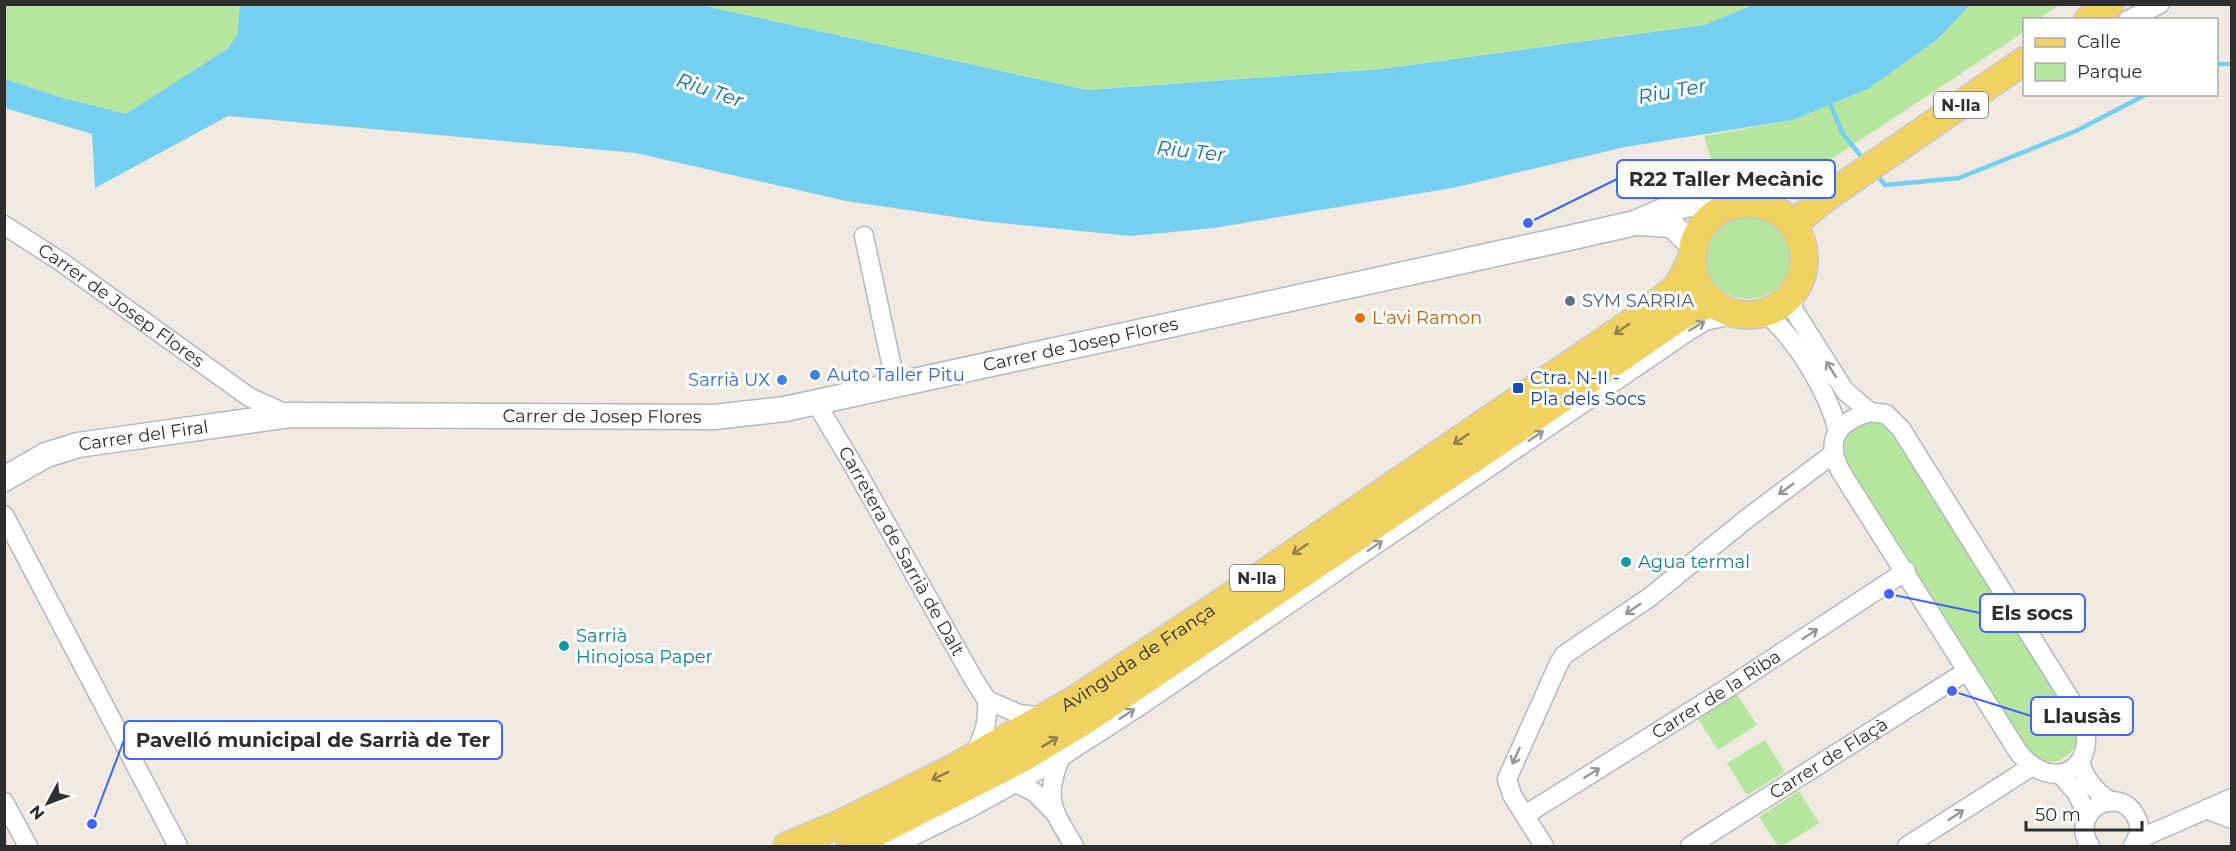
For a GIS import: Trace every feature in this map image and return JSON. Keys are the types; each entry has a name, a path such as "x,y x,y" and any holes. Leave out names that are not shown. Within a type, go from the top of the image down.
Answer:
{"main road":[{"path":"2091,18 2110,4"},
{"name":"N-IIa","path":"1792,225 1824,199 2023,62"},
{"path":"1693,253 1693,269 1700,287 1713,302 1737,314 1751,315 1764,312 1781,304 1794,290 1801,274 1803,257 1800,240 1792,225 1769,208 1751,203 1732,205"},
{"name":"N-IIa","path":"1693,253 1700,230 1710,217 1732,205"},
{"name":"Avinguda de França","path":"787,846 840,824 971,759 1073,701 1218,605 1641,316 1677,287 1693,253"},
{"name":"Avinguda de França","path":"850,846 1022,759 1084,721 1680,317 1713,302"}],"street":[{"path":"2132,18 2160,4"},
{"name":"Carrer de Josep Flores","path":"4,225 60,261 238,389 260,403 290,415 714,417 816,403 896,386 1635,223 1667,209 1704,201 1732,205"},
{"name":"Carrer de Josep Flores","path":"1635,223 1672,225 1693,253"},
{"path":"864,236 896,386"},
{"path":"1794,290 1794,309 1845,391 1870,412"},
{"path":"1764,312 1777,322 1790,339 1829,401 1838,431 1833,454 1841,472 1906,571 2019,753 2031,767 2046,773 2061,775 2074,768 2080,761 2087,741 2082,718 1901,429 1886,414 1870,412 1855,417 1838,431"},
{"path":"893,846 966,810 1061,756 1138,707 1687,332 1705,321 1737,314"},
{"path":"228,423 237,411 238,389"},
{"name":"Carretera de Sarrià de Dalt","path":"816,403 987,700"},
{"name":"Carrer del Firal","path":"4,479 34,461 68,447 290,415"},
{"path":"1544,846 1512,795 1507,779 1564,655 1650,597 1749,517 1833,454"},
{"path":"4,514 178,846"},
{"name":"Carrer de la Riba","path":"1525,815 1731,686 1906,571"},
{"name":"Carrer de Flaçà","path":"1690,846 1967,670"},
{"path":"971,759 983,738 988,721 987,700 1019,714 1044,717"},
{"path":"1056,816 1050,798 1052,779 1061,756"},
{"path":"2080,761 2082,769 2097,793 2149,819 2175,824"},
{"path":"1907,846 2031,767"},
{"path":"2061,775 2076,792 2088,816"},
{"path":"1016,783 1034,792 1056,816 1074,846"},
{"path":"2134,846 2148,836 2232,798"},
{"path":"4,802 27,846"},
{"path":"2087,844 2084,828 2088,816 2093,808 2111,802"},
{"path":"2206,809 2232,819"},
{"path":"2134,813 2139,829 2134,846"}],"green space":[{"path":"5,5 240,5 237,36 227,49 126,115 5,79"},
{"path":"700,5 1753,5 1704,25 1382,69 1087,90"},
{"path":"1970,5 2059,5 2040,18 2023,18 2023,32 2012,40 1807,175 1764,174 1718,182 1704,136 1793,120 1868,89 1938,39"},
{"path":"1748,213 1765,216 1779,225 1788,239 1791,256 1788,273 1779,287 1765,296 1748,299 1731,296 1717,287 1708,273 1705,256 1708,239 1717,225 1731,216"},
{"path":"1870,422 1884,424 1899,437 2080,729 2078,744 2067,756 2056,762 2042,761 2029,753 1850,472 1845,454 1845,441 1853,430"},
{"path":"1736,693 1757,725 1718,750 1698,719"},
{"path":"1765,740 1785,772 1747,795 1727,763"},
{"path":"1799,791 1819,823 1782,846 1778,846 1759,817"}],"water":[{"name":"Riu Ter","path":"240,5 700,5 1087,90 1382,69 1704,25 1753,5 1970,5 1938,39 1868,89 1793,120 1625,147 1452,188 1214,228 1130,236 982,221 846,201 636,153 228,116 95,188 92,134 5,108 5,79 63,98 126,114 227,49 237,36"}],"waterway":[{"path":"2218,64 2232,64"},
{"path":"1876,174 1885,185 1959,178 2076,131 2143,96"},
{"path":"1828,99 1843,134 1865,161"}],"place":[{"name":"R22 Taller Mecànic","path":"1528,223"},
{"name":"SYM SARRIA","path":"1570,301"},
{"name":"L'avi Ramon","path":"1360,318"},
{"name":"Auto Taller Pitu","path":"815,375"},
{"name":"Sarrià UX","path":"782,380"},
{"name":"Ctra. N-II - Pla dels Socs","path":"1518,388"},
{"name":"Agua termal","path":"1626,562"},
{"name":"Els socs","path":"1889,594"},
{"name":"Sarrià Hinojosa Paper","path":"564,646"},
{"name":"Llausàs","path":"1952,691"},
{"name":"Pavelló municipal de Sarrià de Ter","path":"92,824"}]}
